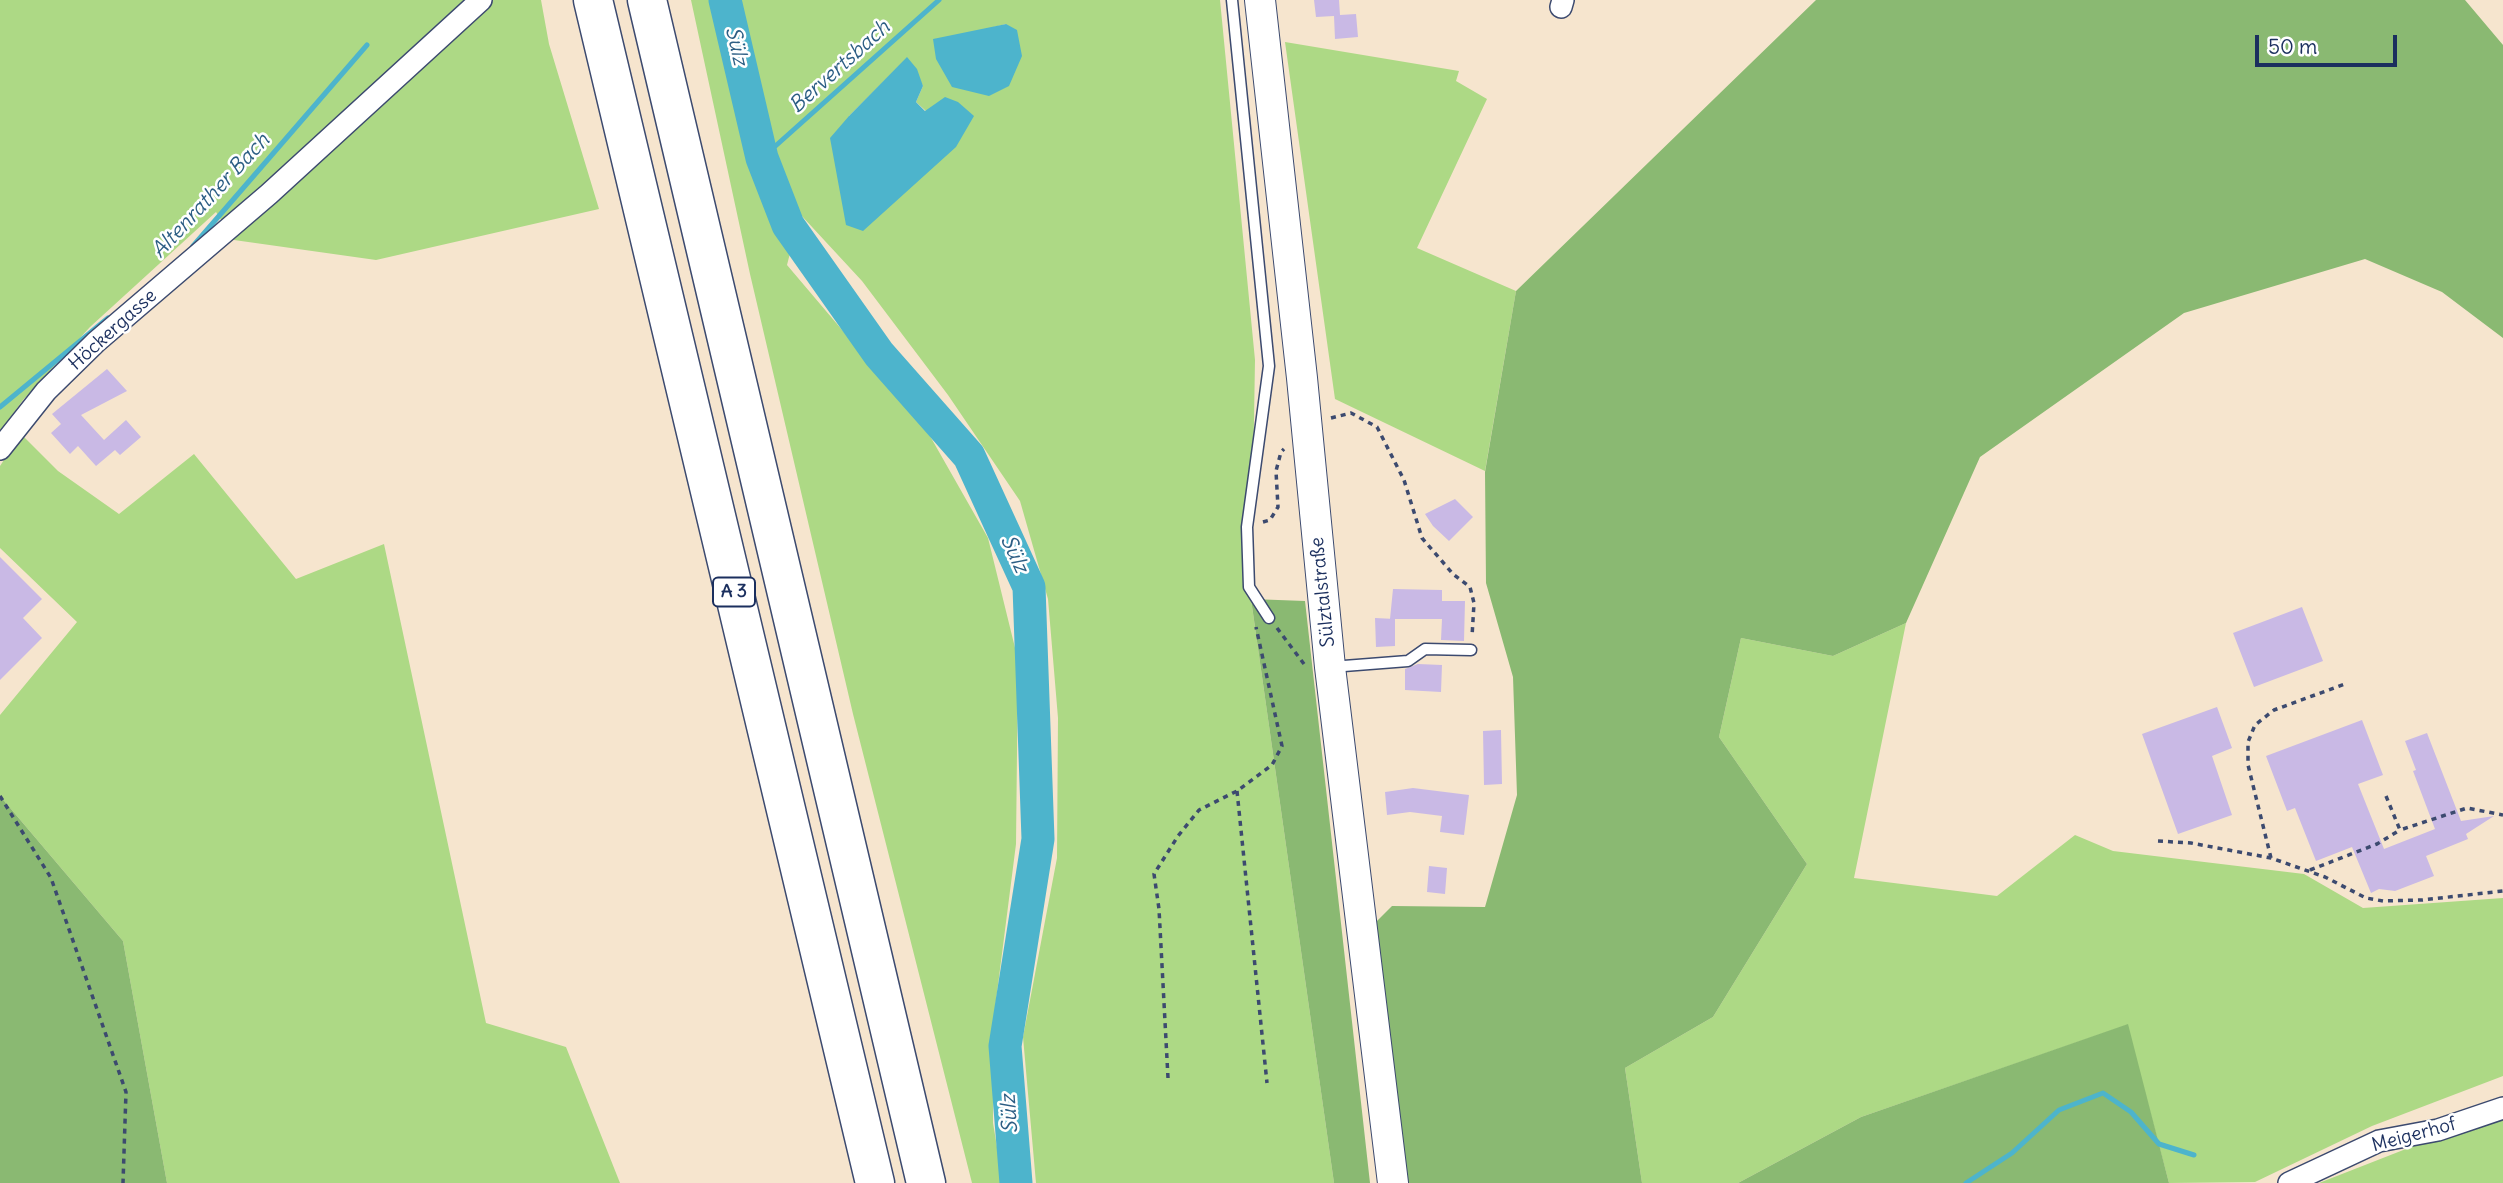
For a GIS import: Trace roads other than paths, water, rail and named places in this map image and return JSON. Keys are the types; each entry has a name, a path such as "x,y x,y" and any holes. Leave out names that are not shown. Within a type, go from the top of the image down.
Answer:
{"highway":[{"name":"A 3","path":"593,0 875,1183"},
{"name":"A 3","path":"647,0 926,1183"}],"main road":[{"name":"Sülztalstraße","path":"1260,0 1302,378 1330,667 1393,1183"}],"street":[{"name":"Höckergasse","path":"0,449 46,391 96,342 269,194 481,0"},
{"name":"Meigerhof","path":"2289,1183 2379,1142 2438,1130 2503,1108"}],"lane":[{"path":"1232,0 1269,366 1247,527 1250,587 1269,618"},
{"path":"1330,667 1408,661 1425,649 1471,650"}],"water":[{"path":"1006,24 1017,30 1022,56 1009,86 989,96 952,87 936,59 933,39"},
{"path":"907,57 917,69 923,86 916,102 925,111 945,97 958,102 974,116 956,147 863,231 846,225 830,138"}],"waterway":[{"name":"Sülz","path":"725,0 762,158 788,225 879,354 969,456 1029,587 1038,839 1005,1046 1016,1183"},
{"name":"Bervertsbach","path":"762,158 939,0"},
{"name":"Altenrather Bach","path":"193,246 367,45"},
{"name":"Altenrather Bach","path":"0,407 108,318"},
{"path":"1966,1183 2012,1153 2059,1110 2103,1093 2131,1112 2159,1144 2194,1155"}]}
